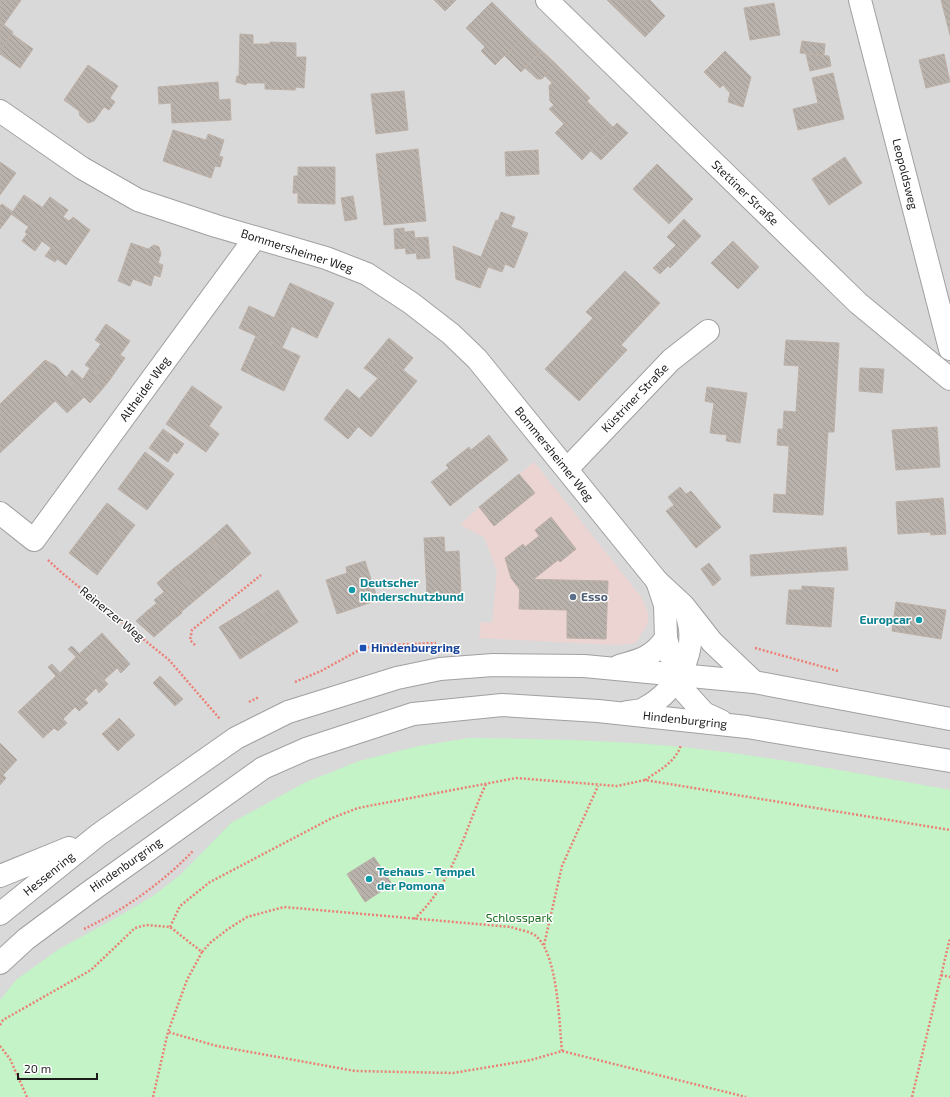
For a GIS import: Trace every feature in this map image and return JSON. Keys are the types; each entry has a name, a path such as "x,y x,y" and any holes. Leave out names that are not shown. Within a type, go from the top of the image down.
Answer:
{"street":[{"name":"Stettiner Straße","path":"547,0 858,303 950,379"},
{"name":"Leopoldsweg","path":"860,0 950,349"},
{"name":"Bommersheimer Weg","path":"0,111 82,168 138,200 255,238 326,258 367,274 411,303 451,334 477,360 657,581 683,605 712,642 754,682"},
{"name":"Altheider Weg","path":"34,540 255,238"},
{"name":"Küstriner Straße","path":"566,469 672,360 708,331"},
{"path":"0,513 34,540"},
{"name":"Bommersheimer Weg","path":"657,581 664,605 666,638 671,657 685,692 704,713 728,724"},
{"name":"Bommersheimer Weg","path":"620,714 644,709 662,696 679,676 688,657 692,641 690,623 683,605"},
{"path":"608,669 646,658 661,646 666,638"},
{"path":"0,876 44,860 98,835 236,738 288,712 397,678 440,669 500,665 584,666 754,682 950,719"},
{"name":"Hindenburgring","path":"26,939 263,768 306,749 413,714 502,705 620,714 728,724 950,761"},
{"name":"Hessenring","path":"0,914 98,835"},
{"path":"0,949 26,939"},
{"path":"0,963 26,939"}],"path":[{"name":"Reinerzer Weg","path":"34,540 50,562 62,573 169,660 221,719"},
{"path":"195,645 190,640 192,630 260,575"},
{"path":"645,780 667,764 676,755 681,742"},
{"path":"170,927 180,906 210,882 332,818 358,808 516,778 617,786 645,780 950,830"},
{"path":"414,919 438,889 450,870 486,783"},
{"path":"544,945 562,866 598,785"},
{"path":"77,933 105,919 157,884 177,867 193,850"},
{"path":"153,1097 168,1032 187,980 202,952 222,934 247,917 284,907 511,927 535,935 544,945 558,997 562,1051"},
{"path":"0,1025 3,1020 91,970 135,928 146,925 170,927 202,952"},
{"path":"912,1097 950,938"},
{"path":"941,975 950,977"},
{"path":"168,1032 217,1046 355,1071 453,1073 531,1060 562,1051 746,1097"},
{"path":"0,1046 10,1059 27,1097"}],"shaded area":[{"path":"0,0 950,0 950,1097 0,1097"},
{"path":"534,462 642,598 648,613 648,623 636,643 616,645 479,638 481,622 492,623 497,571 484,537 460,525 479,507"}],"green space":[{"name":"Schlosspark","path":"469,738 602,741 681,747 782,760 950,790 950,1097 0,1097 0,1000 16,980 59,949 153,896 180,875 231,823 304,783 359,761 419,746"}],"building":[{"path":"0,0 21,0 0,30"},
{"path":"434,0 456,0 445,11"},
{"path":"607,0 650,0 665,16 645,37"},
{"path":"941,0 950,0 950,35"},
{"path":"492,2 525,35 495,65 481,51 485,47 466,28"},
{"path":"774,3 780,35 750,40 744,8"},
{"path":"4,25 13,32 0,51 0,30"},
{"path":"12,34 33,49 20,68 0,54 0,51"},
{"path":"240,34 253,35 253,44 270,44 270,42 296,43 296,57 306,57 304,88 296,87 295,90 265,89 265,83 247,83 246,85 236,82 237,76 239,76"},
{"path":"525,35 542,51 521,72 505,56"},
{"path":"802,41 825,44 824,55 800,53"},
{"path":"542,51 556,64 542,79 537,79 525,68"},
{"path":"725,51 751,77 743,107 728,102 730,93 723,85 720,88 704,72"},
{"path":"806,54 829,56 831,66 810,71"},
{"path":"944,54 950,82 926,88 919,60"},
{"path":"556,64 590,98 587,101 613,127 582,160 555,133 564,124 549,109 554,105 550,101 549,86 552,83 545,76"},
{"path":"88,65 118,86 110,98 115,102 109,110 104,107 94,121 88,123 80,116 79,111 64,100"},
{"path":"833,73 844,119 798,130 793,109 818,103 812,78"},
{"path":"218,82 219,100 230,99 231,120 172,123 171,103 159,104 158,87"},
{"path":"404,91 408,130 376,134 371,94"},
{"path":"617,123 628,133 601,160 591,151"},
{"path":"173,130 206,140 208,134 224,140 219,156 223,157 220,167 215,166 211,178 163,161"},
{"path":"418,149 426,221 384,225 376,154"},
{"path":"538,150 539,174 506,176 505,152"},
{"path":"845,157 862,183 829,205 812,179"},
{"path":"0,162 16,173 0,195"},
{"path":"657,164 693,199 669,224 633,189"},
{"path":"298,167 335,167 335,204 298,203 298,193 293,193 294,176 298,176"},
{"path":"24,195 43,208 29,227 11,214"},
{"path":"353,196 357,219 345,221 341,198"},
{"path":"50,197 68,210 63,217 69,221 73,217 90,230 66,265 57,259 55,262 45,256 51,248 42,241 35,251 22,241 27,234 25,232"},
{"path":"2,204 13,212 0,229 0,206"},
{"path":"501,212 515,217 511,227 528,233 514,268 505,264 502,272 488,267 480,288 456,279 453,246 481,257 496,220 498,221"},
{"path":"684,219 701,236 670,268 668,266 660,274 653,268 676,245 667,237"},
{"path":"404,228 405,248 395,249 394,229"},
{"path":"414,231 417,253 406,254 404,232"},
{"path":"428,237 430,258 417,259 415,238"},
{"path":"733,241 759,267 738,289 711,263"},
{"path":"131,243 148,249 154,245 159,247 161,254 158,263 163,265 160,277 154,275 151,286 133,279 130,286 118,281"},
{"path":"625,271 660,303 621,345 627,350 579,401 545,369 593,318 586,312"},
{"path":"290,283 334,303 317,338 274,318"},
{"path":"249,306 292,326 282,348 239,328"},
{"path":"106,324 130,341 120,355 125,358 109,381 85,365 101,344 95,340"},
{"path":"256,336 300,356 284,391 241,370"},
{"path":"389,338 413,358 403,370 393,362 379,379 364,368"},
{"path":"786,340 839,343 834,432 828,432 823,515 773,512 774,494 786,495 789,446 777,445 778,429 783,429 784,411 796,412 799,366 784,365"},
{"path":"45,360 56,366 84,397 67,413 30,375"},
{"path":"393,362 417,381 371,437 348,418 362,401 359,399"},
{"path":"90,368 109,381 99,393 83,379"},
{"path":"860,368 884,369 882,393 859,391"},
{"path":"72,370 99,393 90,403 66,378"},
{"path":"30,375 55,401 0,453 0,404"},
{"path":"192,386 222,407 209,426 219,434 206,452 166,424"},
{"path":"707,387 747,393 740,443 726,441 727,435 710,433 714,403 705,401"},
{"path":"347,389 362,401 348,418 358,427 348,439 324,419"},
{"path":"937,427 940,467 896,470 892,430"},
{"path":"163,429 184,444 177,454 174,452 168,462 149,448"},
{"path":"489,435 508,460 450,506 431,482 449,468 446,465 469,447 471,450"},
{"path":"145,452 174,474 147,510 118,489"},
{"path":"519,474 535,493 494,526 479,507"},
{"path":"680,487 686,494 691,491 721,527 696,548 666,511 674,505 668,497"},
{"path":"943,498 946,534 931,535 930,532 898,534 896,502"},
{"path":"107,503 135,525 125,538 97,516"},
{"path":"97,516 125,538 97,575 69,553"},
{"path":"551,517 576,549 560,562 558,560 520,590 511,578 505,558 523,544 525,547 539,536 535,530"},
{"path":"227,524 251,553 234,568 210,539"},
{"path":"444,537 445,552 459,551 461,593 427,595 424,538"},
{"path":"210,539 234,568 216,583 192,554"},
{"path":"846,547 848,570 751,576 750,555"},
{"path":"192,554 216,583 199,597 174,568"},
{"name":"Deutscher Kinderschutzbund","path":"365,561 378,600 337,614 326,580 347,573 346,567"},
{"path":"709,563 721,579 713,586 701,569"},
{"path":"174,568 199,597 181,612 157,583"},
{"path":"520,579 608,581 606,639 567,638 567,610 519,609"},
{"path":"802,586 834,588 831,627 786,624 789,590 802,590"},
{"path":"278,590 298,622 278,635 258,603"},
{"path":"164,592 182,613 172,621 154,600"},
{"name":"Europcar","path":"896,602 946,610 941,639 892,631"},
{"path":"157,603 172,621 163,629 147,611"},
{"path":"258,603 278,635 259,647 239,615"},
{"path":"147,611 163,629 154,637 136,621"},
{"path":"239,615 259,647 240,659 219,627"},
{"path":"102,633 130,664 121,673 117,668 104,680 79,654"},
{"path":"72,646 108,684 99,693 96,688 85,699 60,673 76,657 68,649"},
{"path":"52,664 88,703 79,711 75,707 63,719 38,693 56,676 48,667"},
{"path":"160,676 183,699 175,706 153,683"},
{"path":"38,693 67,723 58,731 54,728 43,738 18,712"},
{"path":"119,718 135,735 126,743 111,726"},
{"path":"111,726 126,743 118,751 102,734"},
{"path":"0,743 17,760 3,775 6,778 0,785"},
{"name":"Teehaus - Tempel der Pomona","path":"374,857 392,884 365,902 347,874"}],"place":[{"name":"Deutscher Kinderschutzbund","path":"352,590"},
{"name":"Esso","path":"573,597"},
{"name":"Europcar","path":"919,620"},
{"name":"Hindenburgring","path":"363,648"},
{"name":"Teehaus - Tempel der Pomona","path":"369,879"}]}
